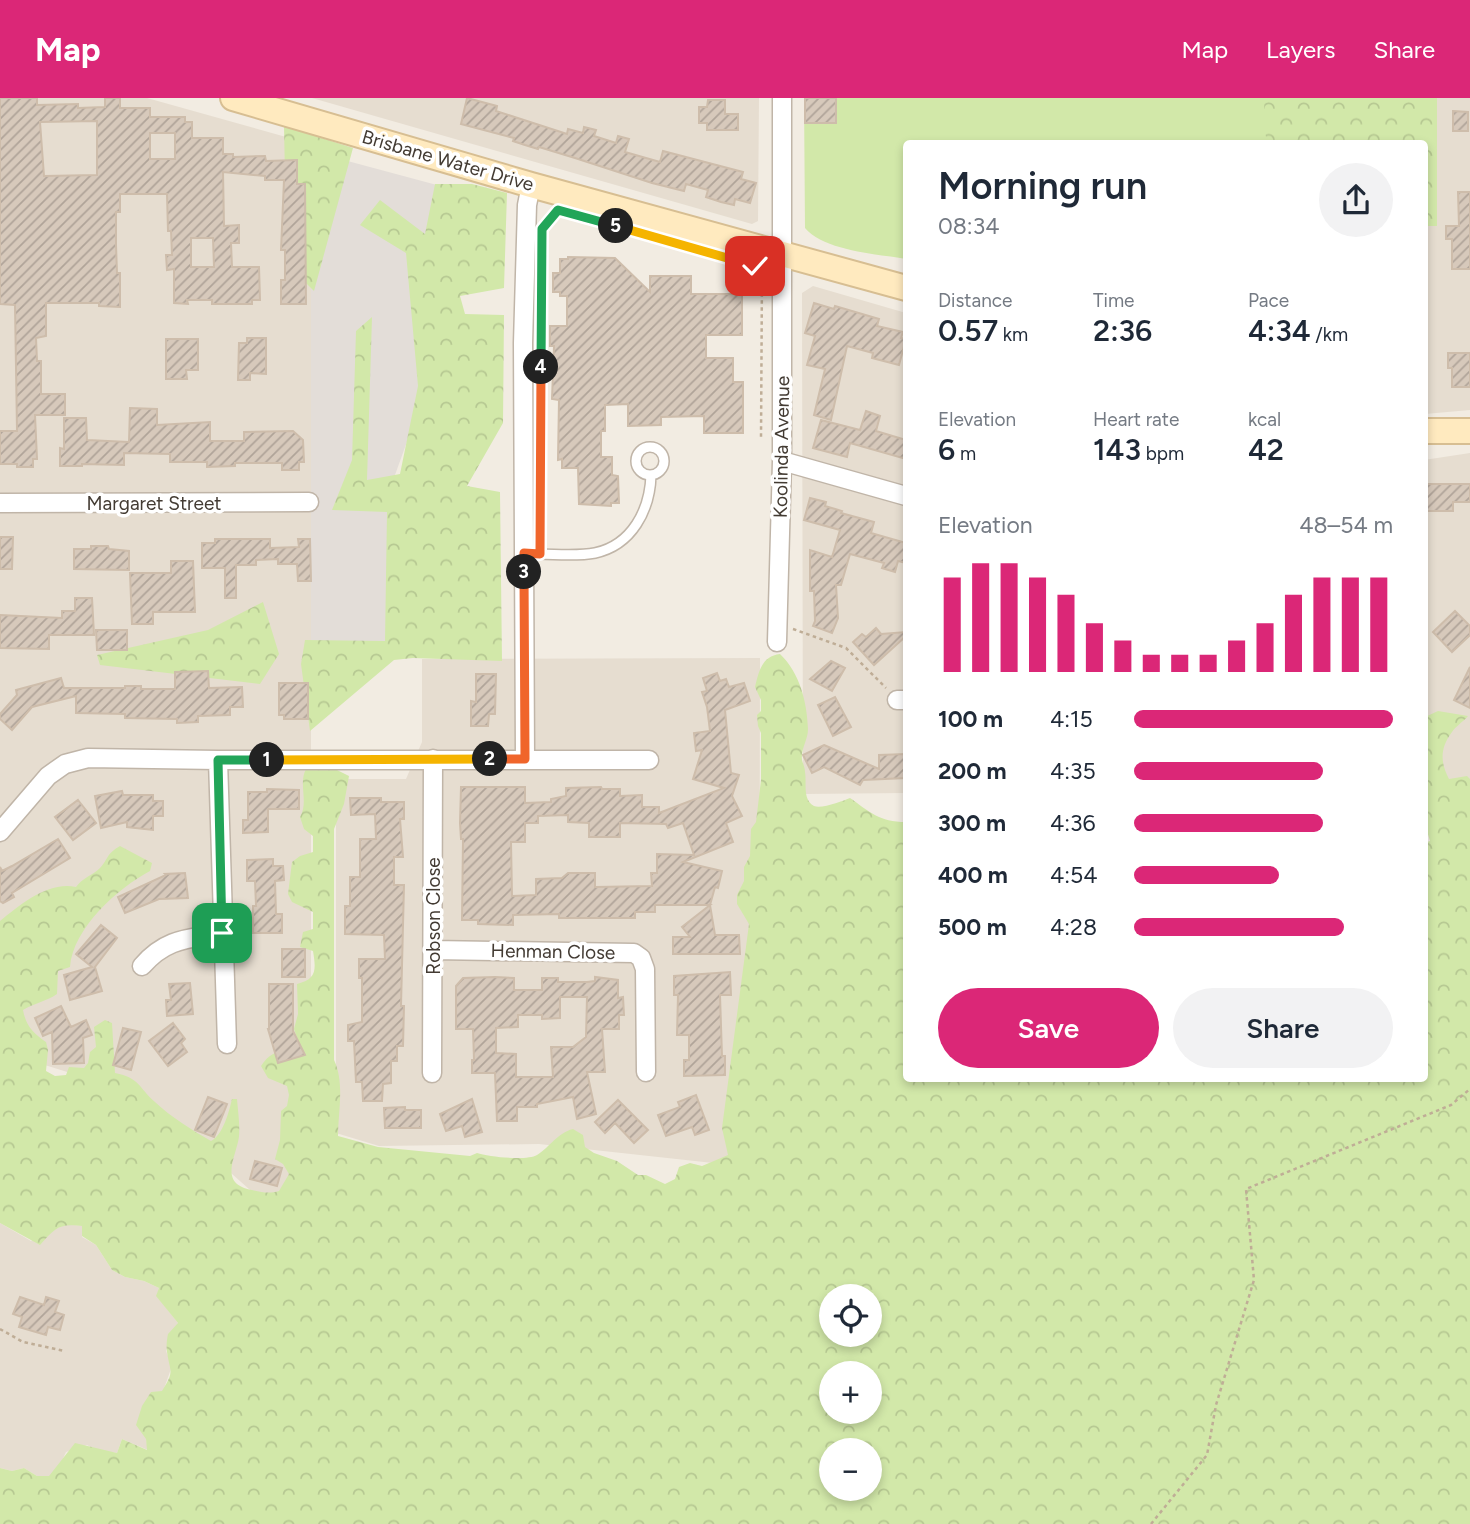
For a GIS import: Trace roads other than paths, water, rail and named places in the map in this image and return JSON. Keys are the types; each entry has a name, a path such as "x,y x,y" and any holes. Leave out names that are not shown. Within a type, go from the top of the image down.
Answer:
{"main road":[{"name":"Brisbane Water Drive","path":"233,98 531,185 903,287"},
{"path":"1428,431 1470,431"}],"street":[{"name":"Koolinda Avenue","path":"777,642 782,461 782,98"},
{"path":"525,759 523,344 527,205 531,185"},
{"path":"782,461 903,495"},
{"name":"Margaret Street","path":"0,503 309,502"},
{"path":"0,832 48,776 65,764 88,758 649,760"},
{"name":"Robson Close","path":"432,1073 433,759"},
{"path":"218,760 227,1044"},
{"path":"142,966 162,947 174,942 222,933"},
{"name":"Henman Close","path":"433,950 634,953 641,958 645,969 646,1072"}],"lane":[{"path":"524,553 594,553 618,542 638,524 650,489 651,475"}]}
